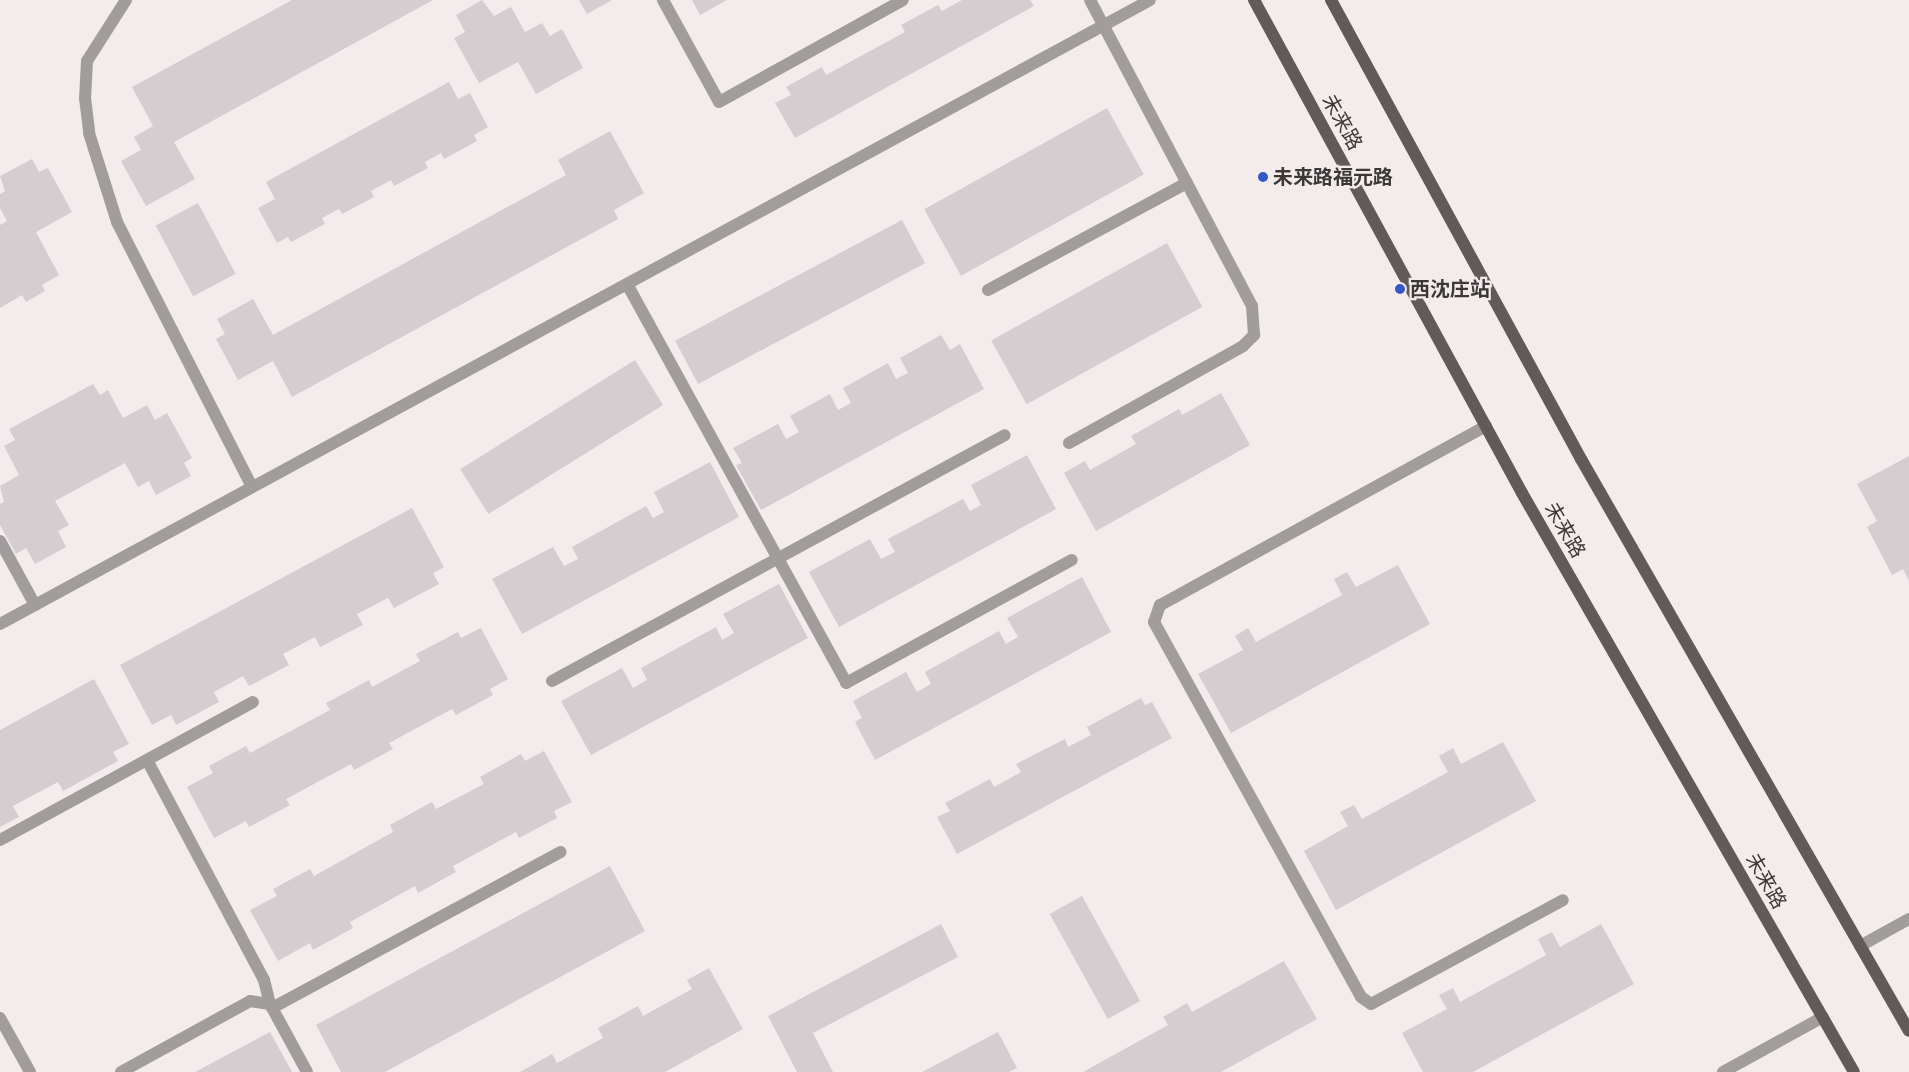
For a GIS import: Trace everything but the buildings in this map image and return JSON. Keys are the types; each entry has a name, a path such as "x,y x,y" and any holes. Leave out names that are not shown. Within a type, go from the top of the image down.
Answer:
{"main road":[{"name":"未来路","path":"1254,0 1486,426 1854,1072"},
{"path":"1331,0 1581,460 1909,1031"}],"street":[{"path":"126,0 87,61 85,98 89,133 117,222 252,487"},
{"path":"663,0 719,102 903,0"},
{"path":"1069,443 1243,346 1254,335 1252,306 1090,0"},
{"path":"0,624 1150,0"},
{"path":"988,290 1187,183"},
{"path":"627,284 846,682 1072,560"},
{"path":"1486,426 1160,605 1154,622 1360,997 1371,1004 1563,900"},
{"path":"552,681 1005,435"},
{"path":"0,541 35,605"},
{"path":"0,840 253,702"},
{"path":"147,760 264,980 271,1006 307,1072"},
{"path":"121,1072 250,1001 271,1006 560,852"},
{"path":"1860,946 1909,919"},
{"path":"1723,1072 1823,1017"},
{"path":"0,1018 30,1072"}],"place":[{"name":"未来路福元路","path":"1263,177"},
{"name":"西沈庄站","path":"1400,289"}]}
